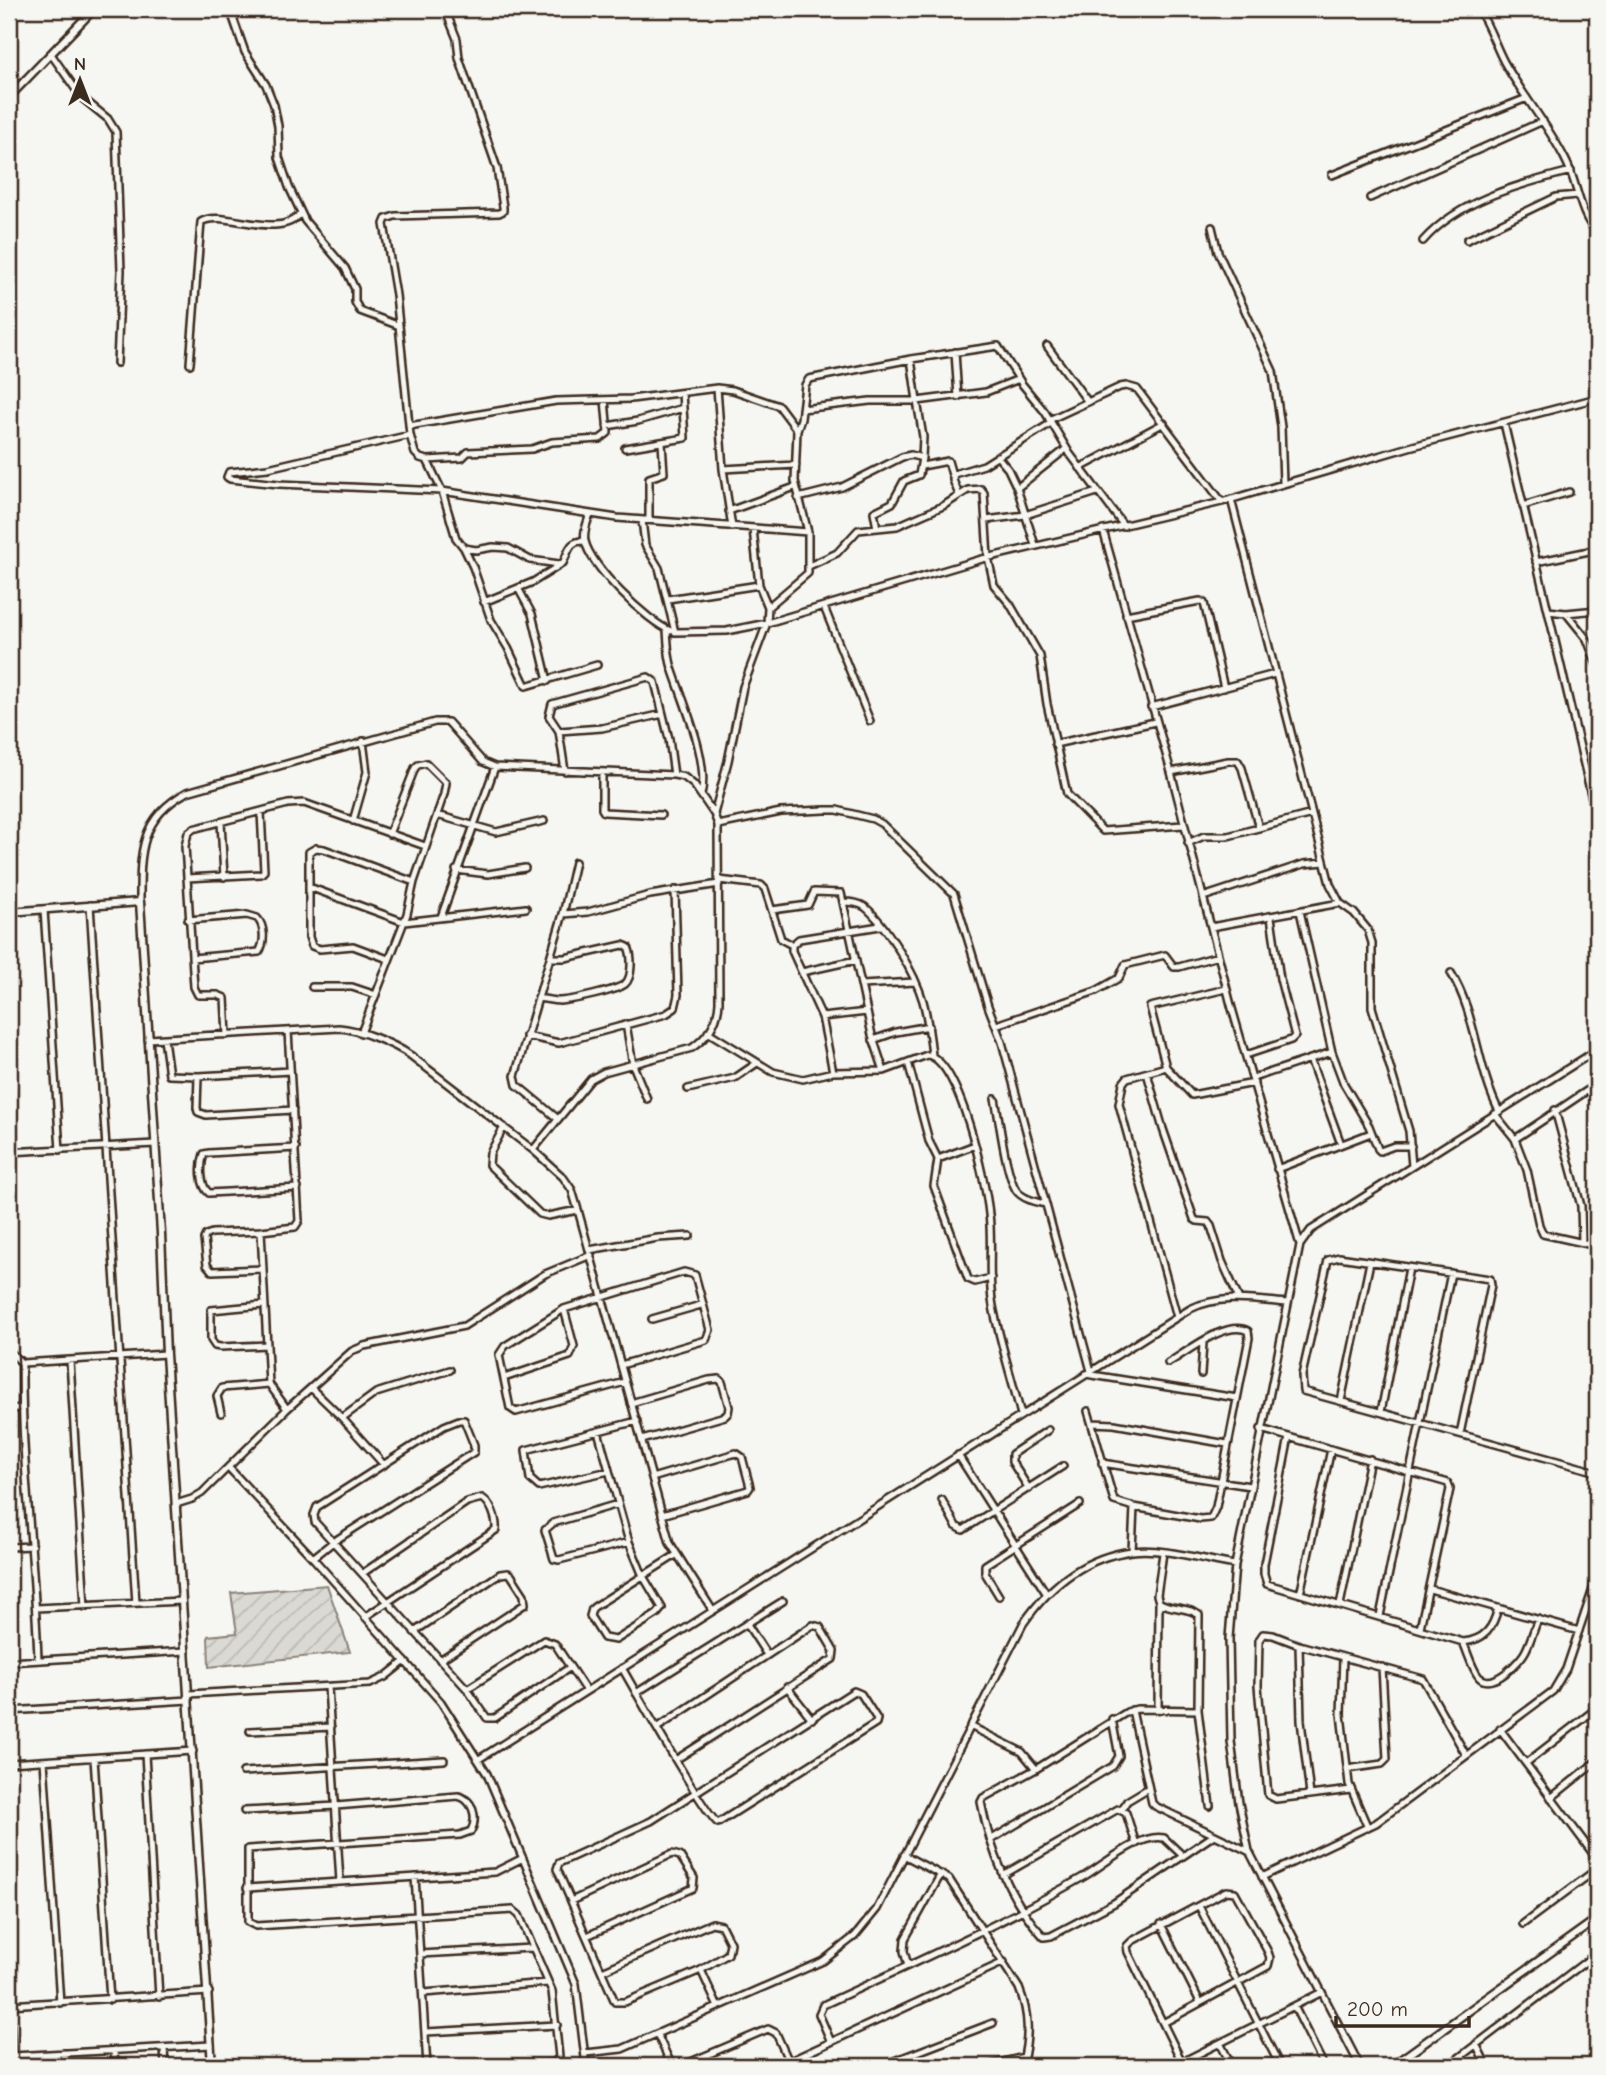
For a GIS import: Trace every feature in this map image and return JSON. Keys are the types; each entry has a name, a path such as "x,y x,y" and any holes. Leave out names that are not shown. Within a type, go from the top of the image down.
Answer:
{"street":[{"path":"9,97 94,9"},
{"path":"230,9 245,51 266,85 274,105 279,158 301,213 345,268 355,289 355,302 360,311 397,325"},
{"path":"445,9 497,168 503,209 499,213 395,216 386,219 384,224 396,295 410,435 415,453 427,460 462,458 468,452 531,449 552,442 600,439 606,436 605,400"},
{"path":"1478,9 1504,62 1543,121 1571,172 1588,221 1597,233"},
{"path":"51,54 81,97 108,119 116,132 121,271 117,363"},
{"path":"1332,175 1527,97"},
{"path":"1370,198 1543,121"},
{"path":"1423,241 1465,209 1528,182 1571,172"},
{"path":"1467,240 1556,197 1578,195"},
{"path":"190,364 201,222 211,218 256,224 284,223 293,222 301,213"},
{"path":"1212,227 1218,252 1273,372 1281,427 1283,483"},
{"path":"768,607 805,578 809,566 808,532 795,487 797,430 809,379 911,359 998,346 1066,449 1124,526"},
{"path":"1047,346 1088,402"},
{"path":"955,352 958,397"},
{"path":"877,528 874,512 892,503 904,481 919,475 922,466 923,437 911,359"},
{"path":"802,409 870,401 917,401 958,397 986,392 1019,379"},
{"path":"952,475 979,467 1050,421 1088,402 1120,387 1132,387 1137,389 1164,423 1222,502"},
{"path":"409,426 556,401 605,400 718,388 733,390 779,406 797,430"},
{"path":"718,388 723,469 732,527"},
{"path":"625,448 682,440 686,436 682,393"},
{"path":"590,514 585,541 604,575 658,625 675,632 727,631 824,607 988,557 1222,502 1597,398"},
{"path":"607,426 659,416 683,408"},
{"path":"1080,468 1164,423"},
{"path":"1504,423 1548,611 1594,789 1597,820"},
{"path":"410,435 268,468 229,472 227,477 230,480 279,484 442,491 590,514 808,532"},
{"path":"662,443 664,473 649,478 645,545 659,568 675,632"},
{"path":"1017,488 1066,449"},
{"path":"798,498 842,487 902,457 911,455 922,458"},
{"path":"998,456 1017,488 1035,545"},
{"path":"427,460 442,491 456,538 473,567 491,620 526,686 597,665"},
{"path":"922,466 948,461 959,495"},
{"path":"723,469 796,465"},
{"path":"729,511 795,487"},
{"path":"809,566 837,554 858,530 897,526 943,506 972,488 981,489 984,493 988,557 994,585 1010,604 1040,656 1055,744 1067,794 1100,830 1183,825"},
{"path":"986,520 1025,515 1097,492"},
{"path":"1523,506 1569,492"},
{"path":"1231,499 1332,890 1340,903 1354,913 1368,930 1372,943 1371,1007 1409,1131 1412,1166"},
{"path":"714,814 729,761 743,687 767,623 768,607 759,585 753,529"},
{"path":"1103,530 1171,772 1226,989 1300,1245"},
{"path":"484,602 533,582 564,563 570,545 579,540 585,541"},
{"path":"464,548 476,550 500,547 517,551 530,560 564,563"},
{"path":"1536,562 1589,551 1595,552 1597,558"},
{"path":"668,599 759,585"},
{"path":"518,589 532,614 548,681"},
{"path":"1126,615 1202,601 1224,688"},
{"path":"824,607 870,721"},
{"path":"1548,611 1566,613 1597,610"},
{"path":"1566,613 1585,636 1597,665"},
{"path":"667,630 672,668 704,773 702,795"},
{"path":"1151,707 1275,674"},
{"path":"565,771 559,731 549,716 552,704 643,677 652,678 655,682 669,739 674,775"},
{"path":"559,731 602,728 663,714"},
{"path":"212,2066 139,902 142,843 155,820 179,796 187,792 363,741 444,721 452,725 484,762 495,767 674,775 690,780 714,814 718,825 718,1014 708,1032 692,1048 591,1079 533,1150"},
{"path":"1055,744 1155,722"},
{"path":"353,821 367,772 363,741"},
{"path":"1171,772 1238,761 1259,828"},
{"path":"361,1033 404,922 446,783 426,763 418,765 389,834"},
{"path":"441,917 495,767"},
{"path":"602,772 604,812 661,815"},
{"path":"227,1035 225,998 222,995 203,996 195,992 188,920 185,846 188,833 193,829 303,803 425,846"},
{"path":"718,825 781,812 825,810 837,810 873,819 882,824 954,894 996,1026 1088,1373"},
{"path":"187,878 257,875 264,871 261,812"},
{"path":"1188,843 1205,836 1228,836 1312,814"},
{"path":"437,815 491,831 503,831 544,821"},
{"path":"221,822 223,877"},
{"path":"388,959 353,946 320,949 312,946 309,937 309,855 312,849 316,848 414,882"},
{"path":"558,1119 517,1085 515,1070 563,914 575,862"},
{"path":"1203,897 1304,864 1324,862"},
{"path":"456,870 488,874 525,868"},
{"path":"563,914 588,912 650,895 719,882 761,885 765,889 781,939 792,945"},
{"path":"309,887 404,922 526,908"},
{"path":"526,1036 559,1043 666,1014 675,1008 675,890"},
{"path":"772,910 808,905 814,892 839,892 844,902 873,1040 884,1071"},
{"path":"9,912 139,902"},
{"path":"844,902 856,903 866,908 900,950 915,982 929,1026 932,1055 947,1070 962,1100 975,1145 990,1217 993,1307 1021,1415"},
{"path":"1211,928 1340,903"},
{"path":"90,905 136,1603"},
{"path":"44,910 60,1150"},
{"path":"1300,911 1332,1052 1344,1084 1365,1117 1380,1151 1394,1146 1411,1146"},
{"path":"188,920 247,915 257,918 263,927 262,947 259,952 192,958"},
{"path":"1245,1055 1291,1040 1295,1036 1282,989 1271,917"},
{"path":"833,1072 821,1017 792,951 792,945 799,939 880,926"},
{"path":"538,998 570,999 619,987 630,977 631,953 628,947 623,945 565,958 550,958"},
{"path":"996,1026 1101,989 1119,978 1128,964 1165,955 1174,967 1179,967 1218,956"},
{"path":"802,972 856,960"},
{"path":"1451,973 1464,1005 1497,1112 1515,1139 1527,1170 1541,1230 1552,1237 1597,1246"},
{"path":"861,985 915,982"},
{"path":"312,987 352,987 376,995"},
{"path":"1226,989 1150,1007 1166,1067 1192,1095 1253,1081 1332,1052"},
{"path":"821,1017 867,1012"},
{"path":"626,1024 633,1065 646,1099"},
{"path":"873,1040 896,1032 929,1026"},
{"path":"148,1039 339,1028 361,1033 405,1051 533,1150 569,1184 603,1297 662,1515 676,1555 713,1611"},
{"path":"262,1269 216,1272 208,1269 204,1239 212,1233 261,1231 298,1225 288,1031"},
{"path":"708,1032 773,1072 803,1079 833,1072 884,1071 932,1055"},
{"path":"164,1039 169,1075 198,1076 290,1070"},
{"path":"1360,2066 1249,1851 1239,1803 1231,1741 1229,1638 1235,1565 1300,1245 1311,1230 1597,1050"},
{"path":"1310,1059 1341,1144"},
{"path":"9,1060 12,1152 155,1144"},
{"path":"908,1062 929,1141 938,1159 934,1186 968,1279 975,1282 991,1278"},
{"path":"688,1089 735,1079 757,1063"},
{"path":"1166,1067 1126,1079 1119,1104 1177,1317"},
{"path":"1147,1073 1194,1219 1197,1222 1208,1222 1211,1226 1222,1261 1239,1298"},
{"path":"198,1076 197,1108 201,1114 293,1110"},
{"path":"1515,1139 1595,1085 1597,1105"},
{"path":"995,1099 1016,1189 1034,1201 1045,1204"},
{"path":"1555,1110 1581,1206 1582,1242"},
{"path":"504,1127 490,1153 489,1165 540,1214 548,1216 578,1210"},
{"path":"1277,1169 1371,1133"},
{"path":"938,1159 975,1145"},
{"path":"296,1148 204,1154 203,1185 209,1193 298,1188"},
{"path":"261,1231 270,1384 287,1409"},
{"path":"176,1504 192,1499 229,1468 287,1409 357,1348 464,1326 545,1274 590,1253 658,1238 690,1236"},
{"path":"1460,1434 1492,1283 1489,1278 1339,1257 1328,1260 1307,1350 1301,1384 1303,1391 1597,1472"},
{"path":"1341,1401 1370,1262"},
{"path":"1381,1412 1409,1268"},
{"path":"621,1365 706,1340 710,1330 701,1305 695,1275 684,1272 564,1309 501,1349 499,1355 512,1411 522,1412 625,1382"},
{"path":"1380,1616 1451,1273"},
{"path":"478,1759 1201,1303 1239,1298 1287,1303"},
{"path":"652,1319 701,1305"},
{"path":"265,1306 211,1310 211,1340 215,1346 220,1347 267,1345"},
{"path":"504,1378 570,1356 574,1346 564,1309"},
{"path":"1088,1410 1111,1497 1119,1503 1134,1507 1211,1518 1216,1507 1250,1338 1248,1331 1238,1328 1225,1329 1168,1363"},
{"path":"1201,1374 1203,1343"},
{"path":"9,1351 22,1363 166,1354"},
{"path":"70,1361 85,1607"},
{"path":"22,1363 21,1408 38,1660"},
{"path":"342,1418 376,1392 450,1370"},
{"path":"1088,1373 1237,1398"},
{"path":"631,1403 709,1380 719,1379 722,1382 729,1408 725,1416 642,1440"},
{"path":"221,1413 217,1396 222,1388 270,1384"},
{"path":"311,1388 384,1465"},
{"path":"9,1409 21,1408"},
{"path":"313,1558 334,1542 474,1452 464,1420 444,1426 315,1511 315,1522 334,1542 363,1573 386,1602 467,1689 488,1718 495,1718 569,1668"},
{"path":"609,1471 544,1487 535,1486 530,1479 525,1453 528,1449 637,1421"},
{"path":"1092,1423 1114,1424 1227,1444"},
{"path":"1261,1429 1445,1480 1450,1487 1420,1628"},
{"path":"1029,1489 1012,1462 1012,1454 1048,1430"},
{"path":"598,1431 629,1542 643,1576 661,1604 660,1611 616,1640 608,1640 590,1616 592,1609 643,1576 676,1555"},
{"path":"1289,1437 1264,1574 1268,1584 1463,1642 1485,1635 1492,1628 1498,1608"},
{"path":"1300,1594 1331,1449"},
{"path":"652,1478 736,1453 742,1457 750,1481 748,1490 662,1515"},
{"path":"958,1455 1046,1593"},
{"path":"1340,1605 1370,1459"},
{"path":"1102,1463 1250,1486"},
{"path":"942,1500 956,1526 963,1530 1063,1466"},
{"path":"229,1468 441,1702 487,1774 576,1984 586,2066"},
{"path":"363,1573 467,1502 482,1498 488,1502 497,1523 496,1530 365,1617"},
{"path":"618,1504 554,1523 545,1530 545,1534 554,1559 559,1560 629,1542"},
{"path":"999,1596 985,1573 985,1565 1080,1504"},
{"path":"1132,1551 1134,1507"},
{"path":"9,1547 32,1546"},
{"path":"586,2053 617,2051 822,1961 841,1949 872,1917 1023,1624 1046,1593 1084,1566 1132,1551 1163,1553 1235,1565"},
{"path":"1158,1709 1157,1595 1163,1553"},
{"path":"414,1632 500,1574 511,1575 524,1595 524,1604 440,1660"},
{"path":"1262,1877 1368,1828 1553,1691 1563,1677 1597,1577"},
{"path":"1430,1589 1579,1631"},
{"path":"36,1608 182,1601"},
{"path":"636,1693 783,1601"},
{"path":"1159,1602 1164,1606 1190,1610 1199,1615 1198,1710 1210,1806"},
{"path":"1463,1642 1481,1679 1495,1680 1524,1654 1538,1619"},
{"path":"747,1624 767,1655"},
{"path":"657,1728 813,1625 820,1627 834,1651 833,1659 677,1759"},
{"path":"1350,1790 1276,1800 1268,1795 1258,1686 1260,1637 1263,1634 1418,1676 1426,1682 1466,1755"},
{"path":"467,1689 544,1640 555,1644 586,1691"},
{"path":"1299,1645 1301,1721 1310,1795"},
{"path":"9,1662 186,1651"},
{"path":"1343,1657 1342,1714 1350,1790 1368,1828"},
{"path":"9,1711 375,1682 385,1678 405,1661"},
{"path":"1347,1769 1382,1764 1387,1759 1382,1667"},
{"path":"602,1971 712,1923 719,1923 730,1943 728,1954 701,1970 622,2003 613,1999 557,1869 561,1861 651,1821 697,1793 854,1691 861,1694 877,1718 876,1723 721,1822 712,1820 697,1793 677,1759 622,1668"},
{"path":"328,1687 340,1882"},
{"path":"787,1687 812,1719"},
{"path":"1526,1763 1595,1715 1597,1708"},
{"path":"1132,1710 1147,1788 1155,1807 1249,1851"},
{"path":"1198,1710 1132,1710 1112,1719 1036,1769 981,1799 981,1805 1003,1875 1022,1909 1042,1936 1049,1938 1114,1903 1214,1835"},
{"path":"992,1839 1113,1766 1119,1756 1112,1719"},
{"path":"970,1726 1022,1752 1036,1769"},
{"path":"250,1731 331,1727"},
{"path":"1500,1729 1597,1859"},
{"path":"9,1763 193,1751"},
{"path":"145,1754 159,1997"},
{"path":"94,1758 110,2000"},
{"path":"243,1772 444,1760"},
{"path":"44,1761 60,2003"},
{"path":"1551,1798 1597,1761"},
{"path":"1003,1875 1122,1809 1129,1799 1147,1788"},
{"path":"244,1811 336,1807 458,1796 463,1796 470,1802 475,1821 471,1830 460,1835 248,1849 248,1922 256,1926 513,1910 519,1915 553,1996 559,2057 548,2065 520,2066"},
{"path":"1122,1809 1136,1844"},
{"path":"831,2042 819,2014 823,2005 1022,1909 1084,1877 1136,1844 1153,1838 1164,1838 1183,1856"},
{"path":"571,1900 671,1854 680,1856 694,1878 693,1888 587,1937"},
{"path":"904,1854 951,1881 1018,1988 1027,2008 1027,2042 1022,2066"},
{"path":"247,1888 495,1872 523,1858"},
{"path":"1523,1924 1597,1869"},
{"path":"908,1966 904,1943 941,1874"},
{"path":"415,1877 427,2066"},
{"path":"1163,2022 1265,1970 1269,1963 1268,1952 1235,1892 1226,1891 1161,1924 1127,1946 1163,2022 1182,2062"},
{"path":"1199,1906 1280,2066"},
{"path":"1392,2066 1597,1919"},
{"path":"1161,1924 1200,2002"},
{"path":"420,1954 532,1948"},
{"path":"1448,2066 1597,1953"},
{"path":"779,2066 1003,1962"},
{"path":"701,1970 718,2007"},
{"path":"423,1993 548,1983"},
{"path":"9,1992 13,2066"},
{"path":"1174,2066 1322,1992"},
{"path":"9,2005 208,1993"},
{"path":"1294,2006 1324,2066"},
{"path":"881,2066 993,2023"},
{"path":"426,2032 557,2025"},
{"path":"681,2066 768,2029 776,2033 789,2062"},
{"path":"657,2034 672,2066"},
{"path":"1220,2043 1232,2066"},
{"path":"1476,2044 1487,2066"},
{"path":"13,2056 211,2045"},
{"path":"163,2048 165,2066"},
{"path":"114,2050 115,2066"},
{"path":"64,2053 64,2066"},
{"path":"903,2057 907,2066"},
{"path":"985,2066 1024,2057"}],"shaded area":[{"path":"327,1585 350,1652 209,1667 208,1636 237,1633 231,1593"}]}
